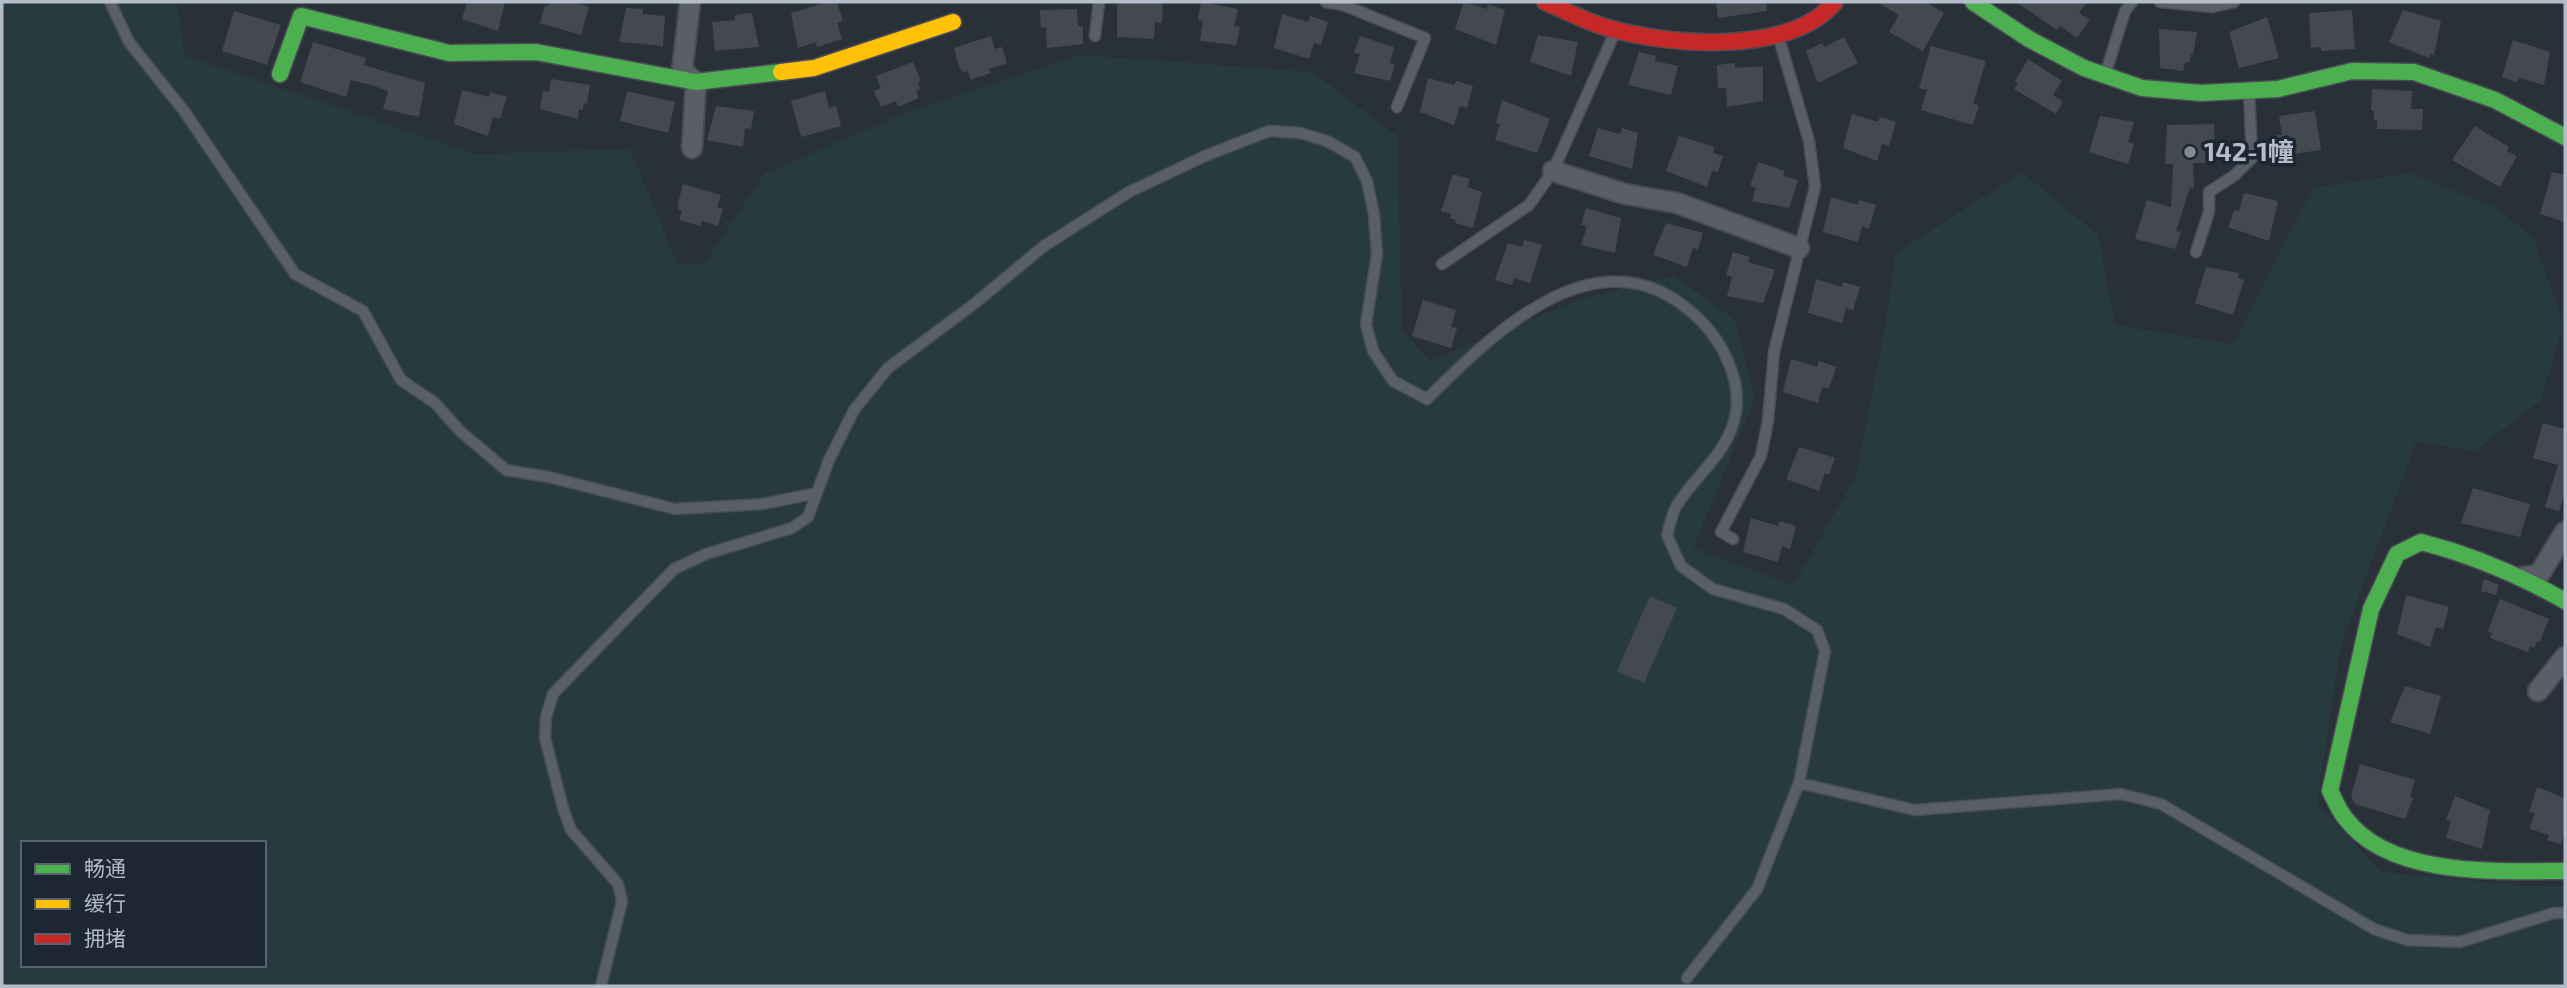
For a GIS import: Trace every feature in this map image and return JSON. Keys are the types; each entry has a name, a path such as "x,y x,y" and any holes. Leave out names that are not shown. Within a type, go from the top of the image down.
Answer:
{"street":[{"path":"690,2 682,71 696,82"},
{"path":"1545,2 1616,29 1671,40 1759,41 1823,16 1835,2"},
{"path":"1973,2 2029,39 2105,76 2142,88 2201,93 2249,91 2278,89 2352,71 2414,72 2495,100 2565,137"},
{"path":"279,74 301,16 449,52 536,52 696,82 814,68 953,22"},
{"path":"692,148 696,82"},
{"path":"1553,171 1625,194 1678,203 1799,248"},
{"path":"2524,577 2539,575 2565,532"},
{"path":"2565,601 2524,577 2469,553 2421,542 2397,554 2371,609 2330,791 2337,811 2369,840 2417,863 2475,871 2565,871"},
{"path":"2538,691 2565,657"}],"lane":[{"path":"110,2 129,42 184,110 295,274 363,311 401,380 435,403 460,431 506,470 549,477 676,509 763,504 817,493"},
{"path":"1096,36 1099,2"},
{"path":"1326,2 1343,5 1425,38 1397,107"},
{"path":"2105,76 2125,10 2132,2"},
{"path":"2160,2 2212,7 2234,2"},
{"path":"1442,264 1529,205 1553,171 1616,29"},
{"path":"1733,539 1721,532 1760,456 1768,421 1774,352 1815,187 1809,141 1778,34"},
{"path":"2196,252 2209,212 2210,192 2252,158 2249,91"},
{"path":"601,986 622,901 618,884 572,830 563,808 545,738 546,717 553,694 674,569 706,554 792,528 808,517 829,460 855,410 888,368 974,304 1044,246 1129,192 1205,156 1269,131 1300,133 1328,141 1355,158 1367,181 1374,215 1377,254 1366,324 1373,351 1393,382 1427,399 1520,315 1565,292 1612,279 1653,289 1690,311 1712,332 1733,374 1736,411 1725,447 1676,506 1667,535 1681,566 1713,589 1784,609 1817,630 1825,651 1799,783 1757,889 1687,978"},
{"path":"1799,783 1915,810 2121,794 2161,804 2374,929 2407,940 2460,942 2542,916 2565,914"}],"green space":[{"path":"2,2 177,2 185,56 477,154 630,149 678,265 704,263 764,174 905,113 1081,55 1312,72 1397,136 1402,330 1430,361 1581,299 1674,276 1734,319 1755,399 1693,548 1793,585 1856,476 1885,328 1896,253 2022,172 2098,235 2115,325 2233,344 2313,188 2409,173 2495,207 2533,237 2564,324 2541,400 2475,451 2416,442 2341,645 2317,804 2382,872 2528,886 2565,886 2565,986 2,986"}],"building":[{"path":"467,2 505,2 498,31 462,19"},
{"path":"550,2 572,2 589,7 581,35 540,23 545,5 548,6"},
{"path":"837,2 843,21 837,23 842,39 817,47 816,42 798,48 791,13"},
{"path":"1117,2 1163,2 1162,23 1155,22 1154,39 1117,37"},
{"path":"1201,2 1238,9 1234,26 1240,27 1236,45 1200,41 1203,21 1198,20"},
{"path":"1464,2 1487,9 1488,4 1505,10 1496,45 1455,29"},
{"path":"1716,2 1766,2 1767,11 1718,18"},
{"path":"1877,2 1926,2 1944,13 1923,51 1889,32 1899,15"},
{"path":"2016,2 2087,2 2079,13 2090,20 2077,38 2060,26 2057,30"},
{"path":"626,8 643,9 643,14 665,16 663,46 619,42"},
{"path":"1077,9 1078,26 1083,26 1083,44 1047,48 1046,27 1041,28 1040,10"},
{"path":"2352,10 2355,49 2321,51 2321,47 2311,48 2309,13"},
{"path":"2403,10 2441,21 2434,55 2431,54 2429,58 2389,42"},
{"path":"234,11 281,25 267,65 222,51"},
{"path":"752,13 759,47 715,51 712,22 735,20 735,15"},
{"path":"1282,14 1308,22 1310,16 1328,22 1321,45 1314,43 1309,59 1274,48"},
{"path":"2267,17 2279,58 2239,68 2229,32"},
{"path":"2159,29 2197,32 2193,55 2191,54 2189,63 2185,62 2183,71 2160,68"},
{"path":"1538,35 1578,42 1571,76 1530,62"},
{"path":"991,36 995,49 1002,47 1007,63 989,69 991,73 970,80 968,71 964,73 959,67 954,48"},
{"path":"1360,36 1394,47 1390,63 1395,64 1390,81 1354,73 1360,54 1354,53"},
{"path":"1844,37 1858,63 1818,83 1806,51 1822,43 1824,47"},
{"path":"2513,40 2550,52 2544,85 2520,78 2516,82 2502,77"},
{"path":"313,42 366,58 364,65 425,83 419,117 383,109 388,91 371,85 351,80 346,97 300,82"},
{"path":"1931,46 1986,61 1973,104 1979,105 1973,125 1921,110 1927,90 1919,88"},
{"path":"1639,52 1656,56 1655,61 1678,66 1671,95 1628,85"},
{"path":"2028,59 2062,81 2053,95 2063,102 2056,114 2014,89 2018,83 2015,81"},
{"path":"913,62 921,81 918,82 920,89 916,91 919,98 898,107 896,101 881,107 874,91 881,88 876,76"},
{"path":"1735,63 1735,68 1763,66 1763,101 1727,107 1726,88 1718,88 1717,65"},
{"path":"1428,78 1454,85 1456,81 1473,86 1467,108 1460,106 1454,125 1420,112"},
{"path":"551,79 590,85 587,104 584,103 583,110 579,110 578,119 540,109 543,91 549,92"},
{"path":"2372,89 2412,91 2411,109 2423,109 2422,130 2377,129 2374,111 2371,111"},
{"path":"462,90 489,97 490,92 507,97 500,119 493,117 488,136 454,124"},
{"path":"627,91 675,102 668,133 620,121"},
{"path":"825,91 829,108 836,106 841,126 801,137 791,101"},
{"path":"1502,100 1550,119 1537,153 1495,140 1500,124 1496,123"},
{"path":"716,106 754,111 751,129 745,128 743,147 707,140"},
{"path":"2315,111 2321,150 2279,156 2276,135 2282,135 2279,116"},
{"path":"1852,114 1878,122 1880,117 1896,122 1889,146 1882,144 1877,161 1843,148"},
{"path":"2100,116 2134,122 2128,142 2134,144 2128,164 2089,152"},
{"path":"2214,124 2215,163 2193,163 2194,188 2190,187 2176,231 2181,232 2175,249 2135,239 2147,200 2171,207 2173,164 2165,164 2167,125"},
{"path":"2475,126 2509,147 2507,151 2517,156 2500,187 2452,160"},
{"path":"1598,128 1620,134 1622,128 1638,133 1632,169 1589,156"},
{"path":"1679,136 1715,147 1713,153 1723,156 1718,172 1712,171 1707,187 1666,171"},
{"path":"1758,162 1785,171 1783,176 1798,180 1789,208 1752,201 1756,188 1750,186"},
{"path":"2552,172 2565,175 2565,222 2540,214"},
{"path":"1453,174 1470,179 1467,187 1482,192 1473,228 1455,223 1456,220 1450,218 1451,214 1441,211"},
{"path":"683,184 721,195 717,207 723,209 718,226 702,221 700,226 679,220 682,211 678,210 678,203"},
{"path":"2244,193 2278,201 2269,241 2228,227 2234,210 2239,211"},
{"path":"1831,197 1858,205 1859,200 1876,205 1869,229 1862,226 1858,242 1823,232"},
{"path":"1586,208 1621,218 1615,253 1581,245 1587,226 1581,225"},
{"path":"1666,223 1703,233 1698,250 1693,248 1687,267 1653,255"},
{"path":"1524,240 1542,245 1530,283 1514,278 1512,285 1495,280 1508,243 1522,247"},
{"path":"1733,252 1750,257 1748,262 1775,270 1763,303 1727,296 1732,277 1726,275"},
{"path":"2206,267 2239,273 2238,278 2244,280 2233,315 2195,303"},
{"path":"1816,279 1842,287 1843,282 1860,287 1853,310 1846,308 1842,323 1808,313"},
{"path":"1423,300 1456,310 1451,327 1457,328 1451,348 1412,336"},
{"path":"1791,359 1817,367 1819,361 1836,367 1829,389 1822,387 1818,403 1783,392"},
{"path":"2543,423 2565,429 2565,491 2559,511 2545,507 2558,465 2533,458"},
{"path":"1799,447 1835,458 1829,475 1825,473 1819,491 1786,479"},
{"path":"2473,488 2530,504 2520,537 2461,523"},
{"path":"1751,518 1778,526 1780,521 1796,526 1790,549 1782,546 1778,562 1743,552"},
{"path":"2484,579 2499,585 2496,595 2481,591"},
{"path":"2406,595 2449,607 2443,629 2436,627 2430,647 2397,634"},
{"path":"1650,596 1677,608 1644,683 1617,671"},
{"path":"2500,599 2549,619 2540,642 2537,641 2534,648 2530,646 2528,652 2490,638 2492,633 2488,631"},
{"path":"2405,686 2441,696 2430,734 2390,722"},
{"path":"2360,764 2415,780 2410,797 2413,798 2405,819 2355,804 2351,796"},
{"path":"2537,787 2565,798 2565,831 2561,844 2547,840 2549,835 2530,829 2534,813 2529,812"},
{"path":"2455,796 2490,810 2482,849 2446,838 2451,821 2446,820"}],"traffic: fast":[{"path":"1973,2 2029,39 2084,68 2142,88 2201,93 2278,89 2352,71 2414,72 2495,100 2565,137"},
{"path":"280,74 301,16 449,53 536,52 696,82 781,72"},
{"path":"2565,601 2495,567 2440,547 2421,542 2397,554 2371,609 2330,791 2346,819 2366,838 2390,852 2448,867 2565,871"}],"traffic: slow":[{"path":"781,72 814,68 953,22"}],"traffic: jam":[{"path":"1545,2 1597,25 1631,34 1693,42 1758,39 1788,31 1814,19 1835,2"}],"place":[{"name":"142-1幢","path":"2190,152"}]}
